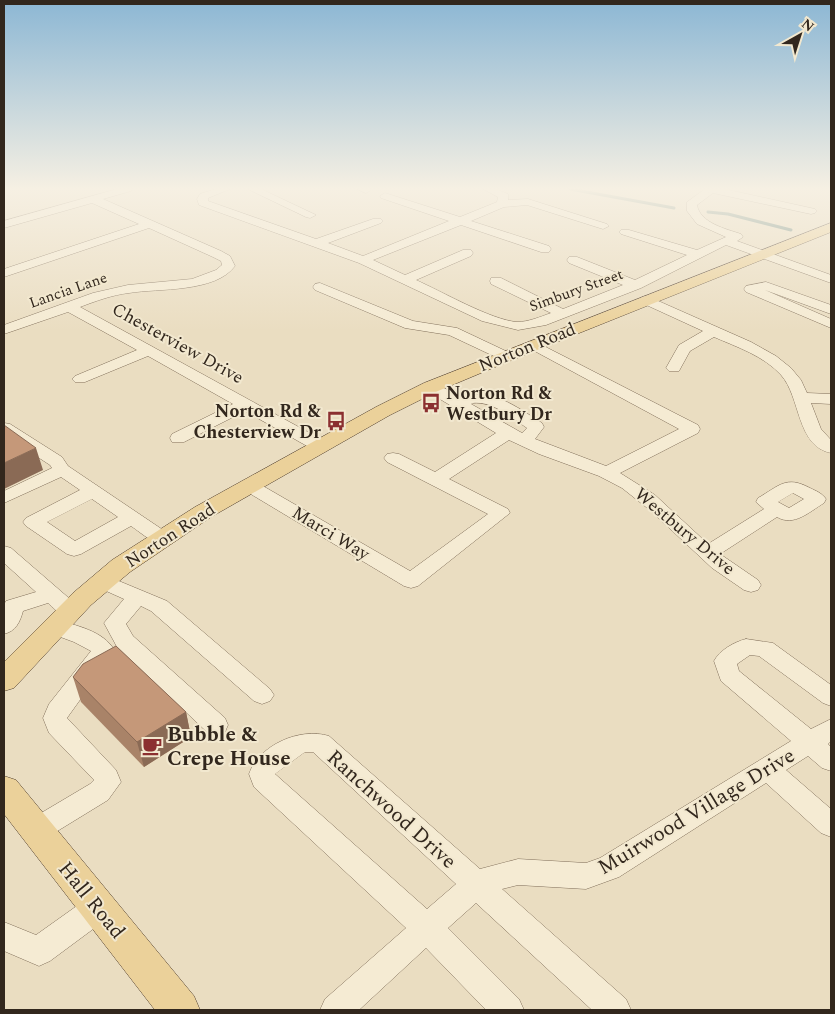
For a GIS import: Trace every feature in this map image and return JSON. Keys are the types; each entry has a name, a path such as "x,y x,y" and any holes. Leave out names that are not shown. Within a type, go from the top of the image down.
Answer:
{"main road":[{"name":"Norton Road","path":"4,680 59,611 162,538 320,446 431,387 534,345 642,293 764,254 808,236"},
{"name":"Hall Road","path":"4,790 180,1010"}],"street":[{"path":"4,272 113,236"},
{"path":"178,236 217,254 226,260 229,266"},
{"path":"294,236 363,260 487,318 518,326"},
{"path":"315,244 336,236"},
{"path":"363,260 423,236"},
{"path":"505,236 545,250"},
{"path":"639,236 698,254"},
{"path":"725,240 737,237 736,236"},
{"path":"725,240 829,276"},
{"name":"Simbury Street","path":"518,326 541,322 563,314 642,293 698,254 725,240"},
{"path":"404,280 467,253"},
{"path":"573,260 642,293 776,363 787,373 801,398 810,427 831,448"},
{"name":"Lancia Lane","path":"4,330 112,292 194,283 221,273 229,266"},
{"path":"496,281 563,314"},
{"path":"827,305 766,286 751,289 831,324"},
{"path":"320,287 410,325 458,334 505,356"},
{"path":"804,312 827,305"},
{"name":"Chesterview Drive","path":"68,306 320,446"},
{"path":"674,368 684,348 714,331"},
{"path":"534,345 692,429"},
{"path":"80,379 150,350"},
{"name":"Westbury Drive","path":"431,387 515,437 606,472 649,498 707,553 751,585"},
{"path":"393,458 436,480 515,437 534,432 536,427 488,399 476,398 458,404"},
{"path":"801,398 831,399"},
{"path":"178,438 247,404"},
{"path":"4,428 56,461 62,470 162,538"},
{"path":"606,472 692,429"},
{"path":"4,498 62,470"},
{"name":"Marci Way","path":"250,486 411,581 501,513 436,480"},
{"path":"92,491 33,522 74,550 131,518"},
{"path":"707,553 777,509"},
{"path":"4,552 86,638 104,651 57,711 55,718 58,726 108,776 108,782 99,792 36,830"},
{"path":"102,581 159,606 262,695"},
{"path":"137,596 115,623 116,628 125,642 216,725"},
{"path":"4,626 10,619 9,604 59,611"},
{"path":"831,698 765,649 746,647 724,661 729,675 820,736 831,761"},
{"name":"Muirwood Village Drive","path":"336,1010 475,885 498,876 518,872 586,876 609,868 820,736"},
{"name":"Ranchwood Drive","path":"508,1010 428,928 263,779 264,768 301,742 310,740 320,743 615,1010"},
{"path":"768,769 831,825"},
{"path":"4,936 39,951 98,908"}],"building":[{"path":"4,425 36,448 4,463"},
{"path":"116,646 186,712 137,742 73,677 83,664"}],"place":[{"name":"Norton Rd & Westbury Dr","path":"431,403"},
{"name":"Norton Rd & Chesterview Dr","path":"336,421"},
{"name":"Bubble & Crepe House","path":"152,746"}]}
